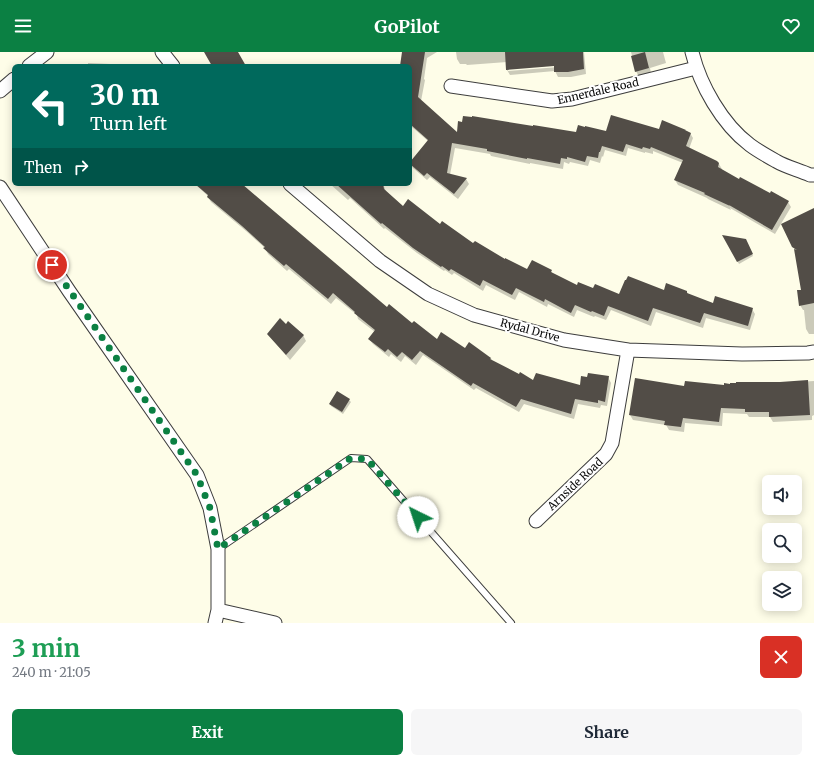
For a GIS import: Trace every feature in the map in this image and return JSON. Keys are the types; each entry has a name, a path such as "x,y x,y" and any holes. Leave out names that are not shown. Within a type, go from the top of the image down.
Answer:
{"street":[{"path":"32,64 47,52"},
{"path":"162,52 171,64"},
{"path":"692,52 696,68 710,98 728,125 749,144 777,162 810,175 814,175"},
{"name":"Ennerdale Road","path":"451,86 552,102 572,99 696,68"},
{"path":"0,90 12,81"},
{"name":"Rydal Drive","path":"292,186 380,261 428,294 474,315 564,340 628,350 742,354 814,352"},
{"path":"0,187 74,298 197,475 210,508 218,549 218,610 215,623"},
{"name":"Arnside Road","path":"536,521 606,454 612,443 628,350"},
{"path":"218,610 275,623"}],"lane":[{"path":"218,549 351,458 367,459 511,623"}],"building":[{"path":"204,52 238,52 245,64 211,64"},
{"path":"402,52 425,52 418,97 457,132 458,121 462,122 463,116 472,116 576,132 578,125 606,131 611,115 659,129 662,120 691,133 686,146 717,161 719,163 718,167 739,179 740,177 789,201 772,230 729,205 730,206 704,194 705,193 674,180 683,160 651,147 650,149 643,147 642,149 626,144 623,152 602,146 598,158 587,156 585,162 567,157 567,159 561,158 560,164 527,159 487,151 487,149 452,143 447,173 467,178 454,194 427,173 424,176 412,166 412,160 428,140 412,126 412,64 400,64"},
{"path":"505,52 583,52 584,69 568,72 554,72 554,66 506,70"},
{"path":"645,52 649,68 635,72 631,56"},
{"path":"197,186 244,186 387,307 389,304 412,323 414,321 437,339 441,332 465,348 469,342 491,358 490,359 519,374 520,372 533,380 536,373 580,385 581,376 587,377 588,373 609,376 605,402 598,400 598,403 575,399 571,414 521,399 516,407 473,383 471,386 420,351 412,360 402,352 397,357 388,349 385,352 368,339 375,330 354,313 355,312 333,293 328,299 286,264 284,266 263,248 265,247 242,226 207,197 208,195"},
{"path":"338,186 383,186 384,189 403,206 408,199 440,224 442,221 473,243 475,241 505,259 527,269 532,260 552,270 551,272 577,285 578,282 593,288 595,284 619,294 628,276 664,290 666,283 713,303 715,296 753,308 748,326 704,313 700,323 653,308 648,321 608,306 604,316 575,305 571,313 545,299 544,302 516,288 512,295 483,280 480,286 451,269 449,271 442,266 441,267 413,248 382,223 381,224"},
{"path":"814,208 814,303 799,306 797,290 801,290 794,249 797,250 792,247 781,224"},
{"path":"722,235 746,239 753,254 737,262"},
{"path":"280,318 286,324 288,321 304,335 286,355 267,334"},
{"path":"635,378 684,386 685,381 724,385 724,383 730,384 736,382 780,382 808,380 810,415 769,417 769,412 745,412 745,409 721,408 719,422 683,418 681,427 664,425 665,421 629,415"},
{"path":"337,391 350,399 342,412 329,404"}],"route":[{"path":"52,265 197,475 210,508 218,549 351,458 367,459 418,517"}]}
